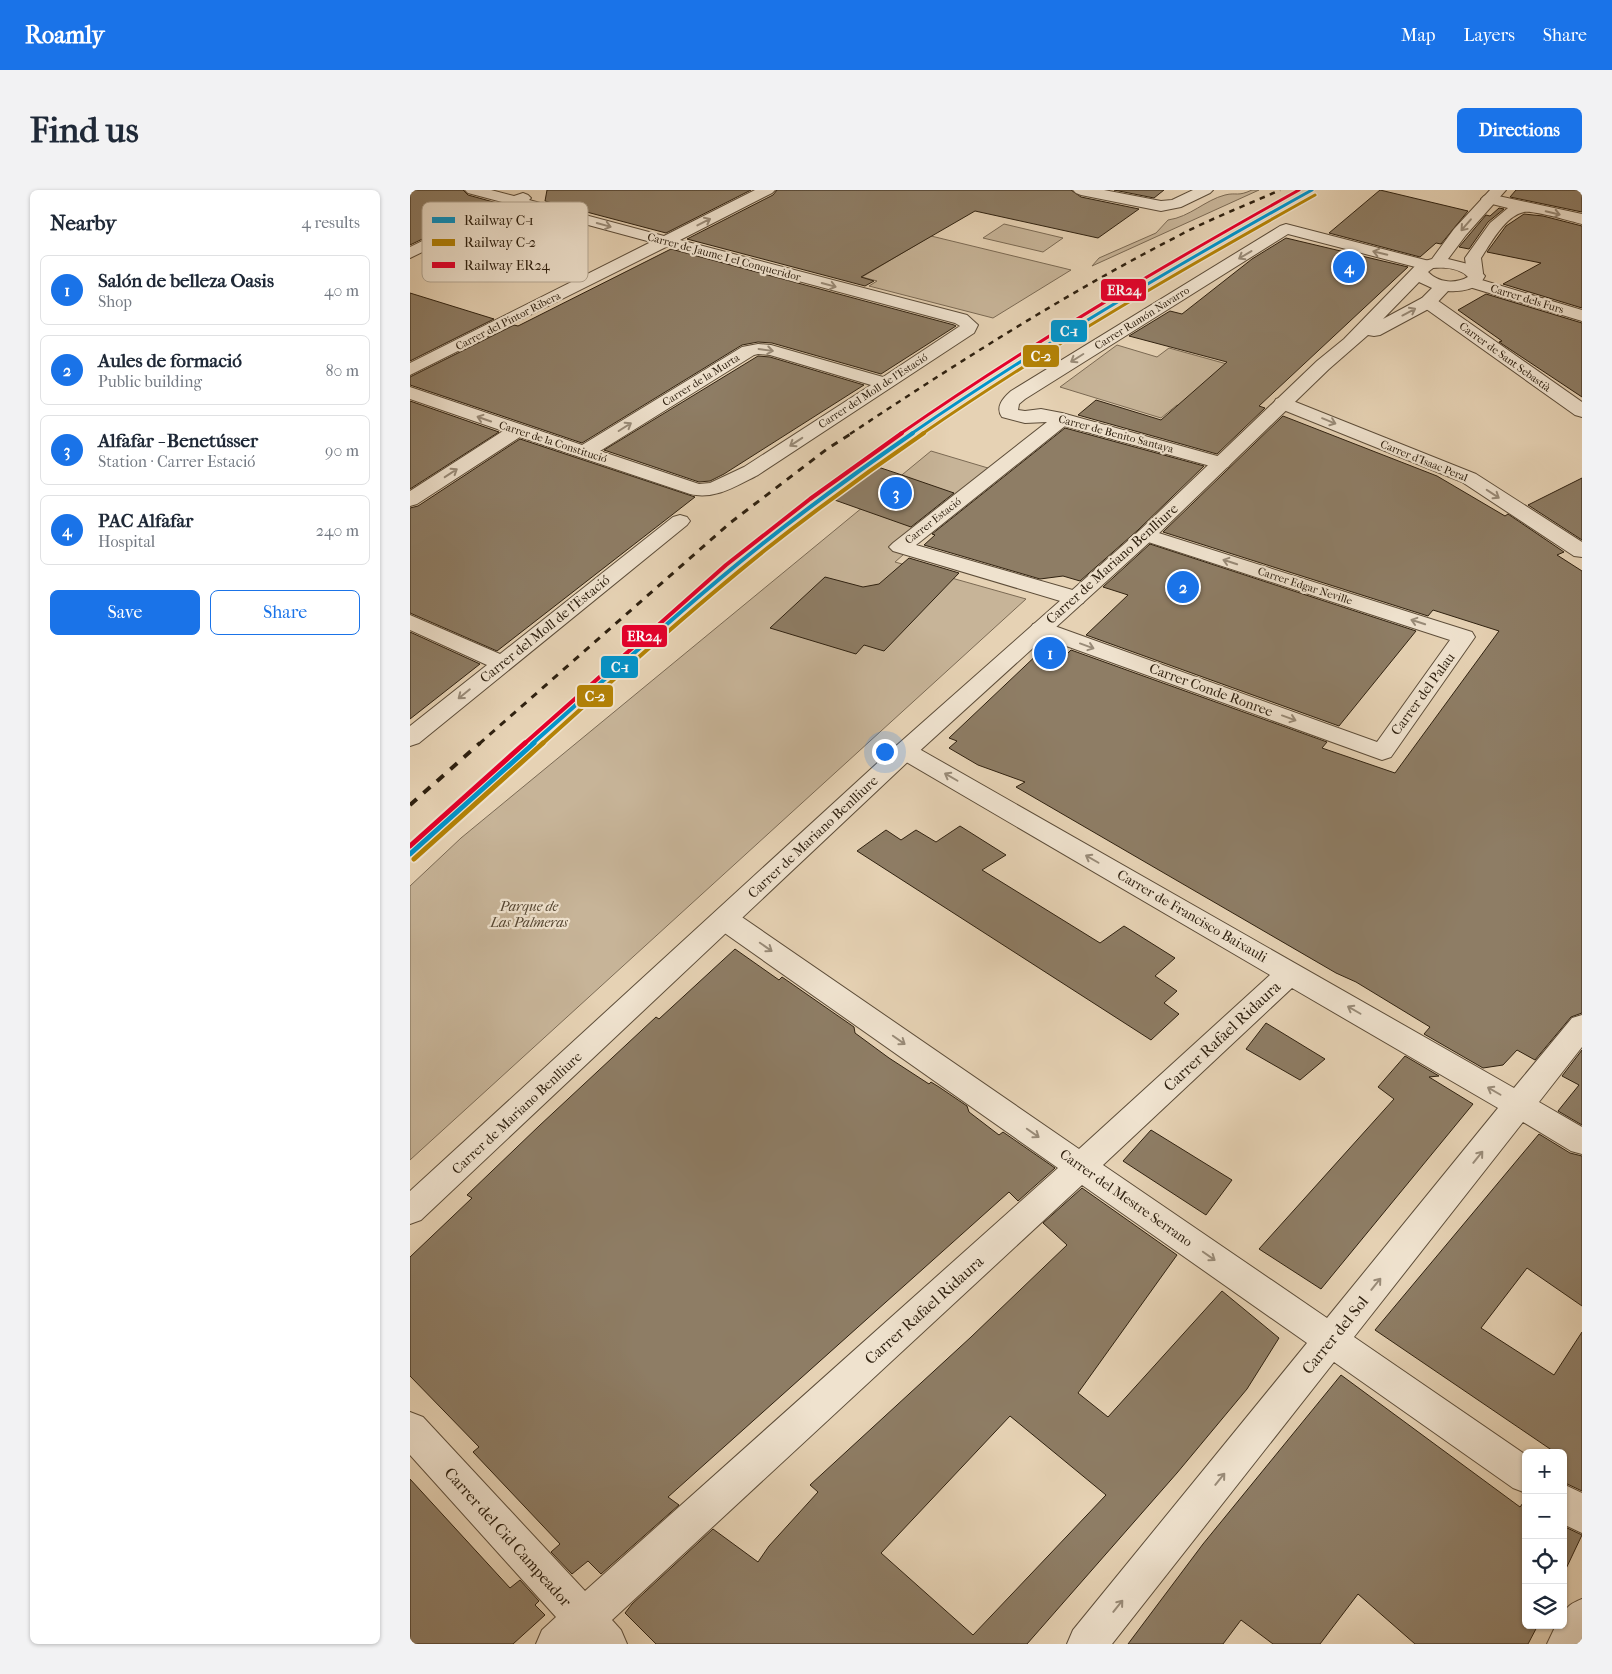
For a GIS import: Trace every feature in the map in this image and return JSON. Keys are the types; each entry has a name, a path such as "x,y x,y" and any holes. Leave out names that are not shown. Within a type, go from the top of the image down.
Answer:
{"street":[{"name":"Carrer de Jaume I el Conqueridor","path":"473,190 520,202"},
{"path":"516,201 540,190"},
{"name":"Carrer del Pintor Ribera","path":"588,281 767,190"},
{"path":"1081,190 1161,206 1176,204 1205,190"},
{"path":"1494,194 1526,207 1582,220"},
{"name":"Carrer de Mariano Benlliure","path":"410,1211 726,920 905,751 1146,535 1428,267 1494,194"},
{"path":"1428,267 1427,281 1444,286 1465,285 1473,278 1473,258 1492,232 1510,211 1517,207 1526,207"},
{"name":"Carrer de Jaume I el Conqueridor","path":"588,221 961,319 969,325 968,329"},
{"name":"Carrer Ramón Navarro","path":"1009,413 1010,402 1018,395 1286,229 1428,267"},
{"path":"410,253 422,247"},
{"name":"Carrer dels Furs","path":"1428,267 1455,264 1470,269 1473,278 1582,316"},
{"name":"Carrer del Pintor Ribera","path":"410,370 585,282"},
{"name":"Carrer de Mariano Benlliure","path":"1350,343 1428,302 1444,286"},
{"name":"Carrer de Sant Sebastià","path":"1428,302 1582,412"},
{"name":"Carrer del Moll de l'Estació","path":"697,490 714,489 751,471 968,329"},
{"name":"Carrer de la Murta","path":"584,452 748,351 758,349 771,350 885,383"},
{"name":"Carrer de la Constitució","path":"410,394 697,490"},
{"name":"Carrer d'Isaac Peral","path":"1283,403 1469,478 1578,543"},
{"name":"Carrer de Benito Santaya","path":"1009,413 1025,417 1041,415 1062,419 1221,463"},
{"name":"Carrer Estació","path":"1062,419 900,547 1075,598"},
{"path":"410,500 517,430"},
{"name":"Carrer del Moll de l'Estació","path":"410,738 680,521"},
{"name":"Carrer Edgar Neville","path":"1146,535 1464,637"},
{"path":"410,622 502,663"},
{"name":"Carrer Conde Ronree","path":"1041,629 1382,752"},
{"name":"Carrer del Palau","path":"1382,752 1464,637"},
{"name":"Carrer de Francisco Baixauli","path":"905,751 1582,1142"},
{"name":"Carrer del Mestre Serrano","path":"726,920 1522,1473"},
{"name":"Carrer Rafael Ridaura","path":"556,1644 595,1632 1081,1166 1290,973"},
{"name":"Carrer del Sol","path":"1088,1644 1582,1026"},
{"name":"Carrer del Cid Campeador","path":"410,1429 595,1632"},
{"path":"1567,1505 1582,1514"},
{"path":"1567,1644 1582,1619"}],"green space":[{"path":"1259,190 1092,266 1099,258 1156,233 1168,220 1183,216 1218,197"},
{"path":"1004,224 1063,238 1043,252 983,238"},
{"path":"931,236 1071,270 993,318 869,286 877,281 862,277"},
{"path":"1117,345 1157,357 1169,348 1263,374 1196,411 1177,405 1161,418 1060,387"},
{"name":"Parque de Las Palmeras","path":"931,451 998,471 895,562 1026,599 410,1160 410,886 461,838"}],"building":[{"path":"410,190 463,190 468,195 493,202 422,202 422,239 410,245"},
{"path":"547,190 751,190 666,233 588,212 588,202 545,201"},
{"path":"777,190 1071,190 1081,197 1139,209 1098,238 975,211 861,277 874,281 865,286 687,239 773,195"},
{"path":"1114,190 1164,190 1154,198"},
{"path":"1380,190 1468,211 1441,244 1436,243 1420,257 1329,233"},
{"path":"1516,190 1582,190 1582,212 1510,197"},
{"path":"1499,208 1504,209 1488,222 1469,249 1459,247 1486,215 1490,216"},
{"path":"1524,214 1543,216 1582,226 1582,308 1503,284 1541,263 1487,252 1506,226"},
{"path":"1286,238 1408,267 1259,406 1265,408 1217,454 1078,415 1096,400 1161,420 1227,362 1129,336 1170,311 1182,314 1252,259"},
{"path":"671,249 956,326 881,374 772,343 758,342 742,345 582,443 410,385 410,377 514,325 518,326"},
{"path":"410,293 494,319 410,361"},
{"path":"1486,294 1582,323 1582,397 1499,342 1502,341 1458,310"},
{"path":"758,356 770,357 864,385 710,481 699,482 604,450"},
{"path":"410,401 499,432 410,489"},
{"path":"1283,416 1437,476 1505,516 1508,514 1564,552 1557,555 1582,571 1582,1013 1571,1017 1535,1060 1517,1050 1503,1065 1483,1068 1424,1034 1430,1027 1356,982 1336,973 1016,787 1025,782 978,765 949,748 957,741 949,738 1043,649 1046,650 1048,648 1066,655 1071,650 1327,742 1322,748 1395,773 1499,631 1433,610 1428,616 1163,532"},
{"path":"1065,428 1204,466 1138,530 1080,581 1063,576 1040,579 924,545 935,535 932,534"},
{"path":"520,439 695,497 497,651 410,613 410,508 418,506"},
{"path":"872,465 954,493 911,527 829,498"},
{"path":"1582,478 1582,540 1528,505"},
{"path":"1150,544 1416,631 1339,726 1086,635 1128,595 1103,587"},
{"path":"909,558 959,573 884,651 864,645 856,654 770,628 825,577 863,587 879,584"},
{"path":"410,632 480,664 410,719"},
{"path":"960,826 1006,855 982,870 1100,943 1124,926 1175,958 1155,976 1177,991 1164,1003 1179,1014 1151,1040 857,851 886,830 901,840 916,830 936,842"},
{"path":"735,949 779,980 782,977 854,1027 855,1033 889,1058 929,1084 931,1082 967,1106 969,1112 999,1135 1003,1132 1055,1168 1018,1201 1009,1192 668,1497 679,1505 601,1574 588,1561 572,1574 551,1552 560,1544 473,1452 479,1447 410,1376 410,1257 472,1198 467,1195 539,1126 656,1017 659,1019"},
{"path":"1266,1023 1325,1059 1300,1080 1246,1049"},
{"path":"1582,1050 1582,1125 1558,1111 1579,1085 1562,1076"},
{"path":"1405,1056 1439,1076 1429,1077 1473,1104 1321,1289 1259,1249 1394,1099 1378,1087"},
{"path":"1151,1130 1232,1180 1206,1215 1123,1161"},
{"path":"1539,1134 1570,1153 1582,1156 1582,1306 1527,1268 1481,1328 1554,1375 1582,1332 1582,1491 1567,1484 1567,1449 1550,1449 1375,1330"},
{"path":"1082,1188 1177,1255 1078,1393 1108,1417 1222,1291 1279,1338 1247,1389 1177,1473 1027,1644 656,1644 625,1613 632,1604 713,1529 758,1562 769,1546 818,1492 810,1485 971,1337 1067,1245 1043,1223","holes":["1010,1416 1106,1495 973,1635 881,1553"]},
{"path":"1341,1375 1520,1507 1522,1504 1522,1629 1536,1629 1528,1644 1415,1644 1358,1594 1320,1644 1273,1644 1241,1620 1223,1644 1128,1644 1203,1544"},
{"path":"410,1479 510,1588 520,1580 539,1601 535,1605 545,1615 513,1644 410,1644"},
{"path":"1567,1528 1582,1535 1567,1567"}],"railway":[{"path":"850,434 971,355 1095,281 1192,229 1280,190"},
{"path":"479,744 730,523 827,449 852,433"},
{"path":"410,805 480,743"}],"rail line":[{"name":"ER24","path":"410,846 619,658 726,565 868,456 1049,336 1173,261 1299,190"},
{"name":"C-1","path":"410,854 679,614 815,503 874,460 996,377 1184,262 1312,190"},
{"name":"C-2","path":"414,859 683,619 819,508 878,465 1000,382 1187,267 1315,195"}],"place":[{"name":"PAC Alfafar","path":"1349,267"},
{"name":"Alfafar - Benetússer","path":"896,493"},
{"name":"Aules de formació","path":"1183,587"},
{"name":"Salón de belleza Oasis","path":"1050,653"}]}
